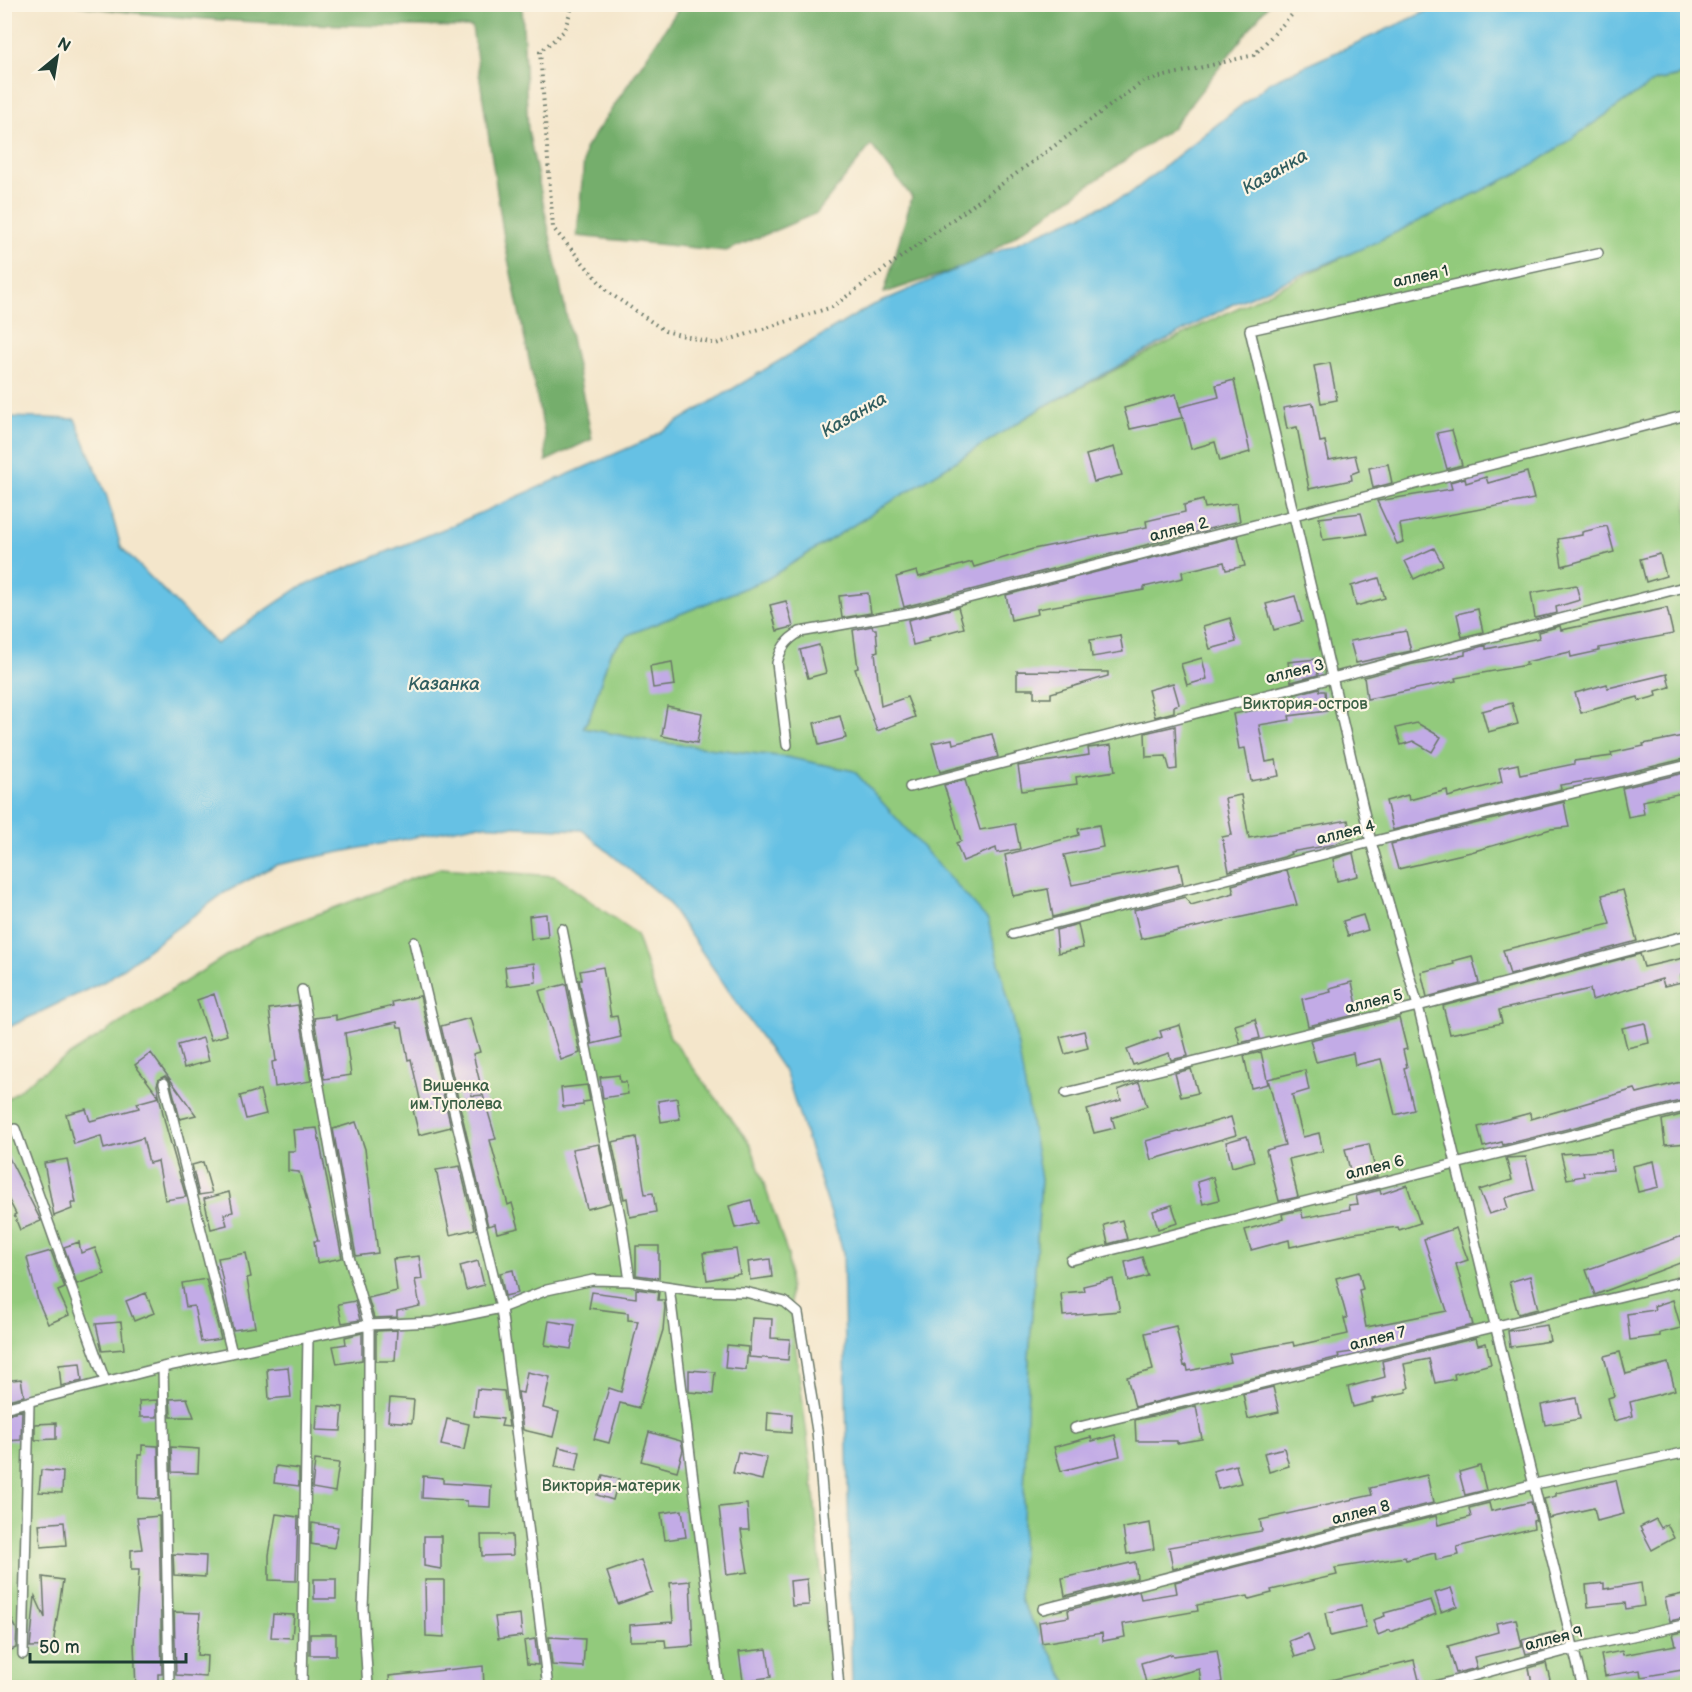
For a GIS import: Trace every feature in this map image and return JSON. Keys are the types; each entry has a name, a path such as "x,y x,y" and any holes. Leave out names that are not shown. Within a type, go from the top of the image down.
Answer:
{"lane":[{"name":"аллея 1","path":"1292,517 1250,330 1598,253"},
{"name":"аллея 2","path":"787,745 777,663 784,644 800,632 914,612 1683,416"},
{"path":"1292,517 1371,842 1418,1006 1583,1688"},
{"name":"аллея 3","path":"910,787 1688,586"},
{"name":"аллея 4","path":"1013,934 1371,842 1688,765"},
{"path":"562,929 622,1226 630,1281"},
{"name":"аллея 5","path":"1065,1093 1418,1006 1688,935"},
{"path":"414,942 501,1308 548,1688"},
{"path":"302,990 349,1257 369,1325 369,1466 363,1608 368,1688"},
{"path":"164,1083 232,1353"},
{"name":"аллея 6","path":"1071,1260 1456,1162 1688,1106"},
{"path":"15,1129 105,1381"},
{"path":"4,1408 164,1367 369,1325 433,1322 501,1308 547,1290 593,1280 630,1281 699,1292 745,1292 785,1302 798,1313 817,1431 840,1688"},
{"name":"аллея 7","path":"1075,1428 1688,1280"},
{"path":"669,1287 719,1688"},
{"path":"302,1688 308,1338"},
{"path":"164,1367 169,1688"},
{"path":"23,1654 29,1403"},
{"name":"аллея 8","path":"1043,1610 1535,1484 1688,1452"},
{"name":"аллея 9","path":"1428,1688 1572,1649 1688,1624"}],"path":[{"path":"573,4 564,31 540,52 553,228 609,292 665,331 716,344 832,307 1144,81 1254,55 1302,4"}],"green space":[{"path":"75,5 522,5 528,130 592,439 546,461 545,436 505,244 472,27 223,20 173,17"},
{"path":"681,5 1268,5 1172,128 975,263 884,293 912,197 871,145 817,213 726,251 577,236 585,149"},
{"name":"Виктория-остров","path":"1687,75 1687,1687 1070,1687 1020,1600 1029,1358 1041,1179 915,840 854,771 786,757 655,742 583,728 590,716 610,653 627,635 767,579 1043,407 1200,326 1530,167 1655,81"},
{"name":"Вишенка им.Туполева","path":"440,868 555,876 636,934 670,1037 751,1145 788,1255 791,1312 813,1482 831,1687 5,1688 5,1101 38,1075 254,938"}],"water":[{"name":"Казанка","path":"1441,5 1687,5 1687,74 1655,81 1530,167 1370,245 1233,304 1043,407 767,579 628,635 610,653 590,716 583,728 655,742 786,757 854,771 988,920 1013,1018 1041,1179 1029,1358 1020,1600 1070,1687 852,1687 843,1251 786,1074 667,901 582,830 475,825 276,865 224,893 107,980 5,1029 5,417 75,419 107,497 121,547 216,644 300,587 446,528 649,439 869,307 1128,195 1272,81"}],"building":[{"path":"1330,363 1337,400 1321,403 1314,366"},
{"path":"1234,380 1250,452 1220,461 1215,442 1191,449 1180,407 1219,397 1216,385"},
{"path":"1176,394 1182,418 1130,429 1124,408"},
{"path":"1313,403 1320,442 1325,441 1329,460 1355,455 1359,471 1351,474 1352,480 1309,489 1297,427 1287,429 1283,408"},
{"path":"1452,430 1462,465 1447,469 1437,433"},
{"path":"1114,447 1122,475 1094,482 1086,455"},
{"path":"1388,464 1392,483 1373,488 1369,468"},
{"path":"1527,472 1534,499 1400,524 1403,542 1397,544 1377,501 1452,489 1450,482 1465,478 1466,483 1486,477 1488,483"},
{"path":"1203,500 1205,508 1237,503 1240,521 904,607 896,577 917,571 919,577 972,562 974,567 1033,549 1147,527 1146,521 1185,512 1184,505"},
{"path":"1361,513 1367,534 1323,540 1319,518"},
{"path":"1607,526 1614,552 1562,566 1558,539 1582,535 1582,532"},
{"path":"1238,536 1245,566 1226,570 1224,562 1182,572 1183,578 1144,587 1144,590 1037,609 1038,614 1011,620 1006,595"},
{"path":"1434,548 1443,565 1414,579 1405,561"},
{"path":"1660,554 1666,576 1646,582 1640,559"},
{"path":"1379,578 1385,598 1356,606 1351,586"},
{"path":"1576,585 1580,600 1556,607 1557,613 1535,618 1531,593"},
{"path":"868,593 871,613 842,618 839,596"},
{"path":"1295,596 1302,622 1274,630 1266,604"},
{"path":"786,601 793,627 777,631 770,605"},
{"path":"958,607 964,628 928,638 929,641 913,645 908,620"},
{"path":"1667,608 1673,634 1599,648 1599,651 1571,657 1570,652 1526,662 1527,665 1455,678 1456,681 1367,699 1364,677 1413,664 1465,655 1465,651 1486,645 1486,649 1539,638 1538,632 1560,626 1561,630"},
{"path":"1478,609 1483,632 1462,637 1457,614"},
{"path":"1230,618 1236,642 1210,649 1203,626"},
{"path":"872,626 876,629 878,651 875,652 881,706 907,697 915,717 877,731 855,669 858,668 853,630"},
{"path":"1406,631 1411,651 1356,663 1350,641"},
{"path":"1120,635 1123,652 1092,657 1090,640"},
{"path":"819,645 826,673 808,678 800,650"},
{"path":"1202,658 1207,679 1187,685 1181,664"},
{"path":"1316,659 1318,675 1291,682 1288,662"},
{"path":"672,662 675,685 653,688 650,666"},
{"path":"1017,671 1108,672 1108,676 1051,693 1051,698 1034,698 1034,689 1017,689"},
{"path":"1667,674 1670,687 1656,691 1657,696 1639,701 1638,697 1581,713 1575,693 1607,684 1608,688"},
{"path":"1173,683 1179,704 1174,706 1174,712 1155,717 1148,690"},
{"path":"1319,688 1320,691 1325,691 1327,711 1289,716 1290,720 1259,725 1266,762 1276,760 1279,776 1251,781 1245,748 1239,749 1233,714 1270,707 1269,702 1293,698 1293,695"},
{"path":"1512,703 1518,724 1488,732 1482,711"},
{"path":"667,706 702,713 697,743 662,736"},
{"path":"840,716 846,738 819,745 814,723"},
{"path":"1417,723 1441,737 1432,752 1413,741 1401,745 1396,728"},
{"path":"1175,726 1177,769 1170,770 1166,756 1146,757 1145,733"},
{"path":"992,734 998,757 940,772 932,743 952,739 953,744"},
{"path":"1688,735 1688,758 1605,778 1560,785 1561,789 1393,830 1386,801 1408,795 1409,800 1447,790 1448,797 1502,782 1499,768 1518,764 1520,775 1574,764 1574,761 1612,756 1611,753 1644,746 1643,744"},
{"path":"1111,745 1115,771 1076,777 1077,784 1022,791 1018,766 1089,755 1088,748"},
{"path":"1688,772 1688,792 1642,801 1644,814 1628,817 1622,788"},
{"path":"965,780 980,830 1015,824 1020,849 997,853 996,848 963,861 956,843 961,841 944,785"},
{"path":"1241,795 1249,838 1348,820 1352,838 1331,845 1290,852 1291,854 1284,857 1229,871 1222,837 1232,835 1225,798"},
{"path":"1564,802 1569,827 1551,829 1471,852 1398,869 1391,844"},
{"path":"1099,825 1103,847 1064,855 1072,885 1179,864 1183,883 1053,917 1048,889 1013,896 1005,855 1079,835 1078,829"},
{"path":"1353,853 1358,876 1337,881 1333,859"},
{"path":"1287,870 1297,905 1141,939 1134,910 1185,897 1191,905 1234,893 1232,885"},
{"path":"1623,890 1637,941 1510,975 1503,950 1610,924 1602,895"},
{"path":"546,914 548,937 531,939 529,916"},
{"path":"1363,915 1368,930 1348,936 1343,921"},
{"path":"1078,924 1083,948 1058,953 1056,930"},
{"path":"1640,954 1644,967 1688,957 1688,972 1681,974 1682,982 1664,986 1662,979 1592,1000 1590,989 1499,1010 1502,1023 1450,1034 1443,1006"},
{"path":"1472,956 1479,983 1427,997 1421,972 1454,964 1453,961"},
{"path":"534,963 536,982 507,986 505,967"},
{"path":"603,967 611,1017 617,1016 621,1037 592,1044 579,980 582,980 580,971"},
{"path":"1352,982 1359,1014 1308,1026 1302,999 1331,992 1330,988"},
{"path":"566,984 580,1053 561,1060 539,991"},
{"path":"214,994 227,1035 211,1040 197,1000"},
{"path":"420,996 451,1127 419,1135 413,1110 422,1108 411,1059 408,1060 402,1027 398,1027 397,1022 345,1033 351,1075 324,1079 314,1018 336,1015 336,1020 393,1006 392,1002"},
{"path":"298,1005 311,1081 275,1087 272,1062 276,1061 269,1009"},
{"path":"470,1018 480,1052 473,1054 481,1087 471,1091 472,1096 483,1095 496,1139 490,1140 508,1205 512,1203 519,1228 497,1233 495,1224 488,1226 441,1026"},
{"path":"1399,1018 1407,1049 1403,1050 1407,1067 1404,1068 1414,1110 1395,1115 1381,1059 1355,1065 1353,1053 1316,1062 1310,1040"},
{"path":"1255,1019 1260,1038 1240,1043 1235,1025"},
{"path":"1645,1023 1649,1043 1627,1048 1622,1028"},
{"path":"1180,1025 1188,1056 1171,1060 1169,1053 1133,1065 1127,1050 1162,1037 1160,1031"},
{"path":"1084,1031 1088,1048 1065,1054 1060,1037"},
{"path":"203,1038 209,1061 184,1068 178,1045"},
{"path":"1261,1052 1268,1084 1251,1088 1244,1056"},
{"path":"151,1053 196,1115 180,1119 170,1081 165,1076 159,1079 157,1085 165,1123 186,1197 165,1200 158,1161 149,1163 143,1138 104,1149 101,1136 74,1144 66,1114 86,1109 90,1121 139,1108 137,1103 159,1097 135,1065"},
{"path":"1191,1069 1198,1093 1181,1097 1175,1073"},
{"path":"1305,1070 1309,1090 1292,1095 1303,1137 1319,1133 1323,1151 1289,1159 1298,1197 1279,1201 1266,1150 1285,1145 1268,1079"},
{"path":"619,1075 620,1082 626,1082 628,1094 603,1098 600,1077"},
{"path":"1688,1080 1688,1099 1503,1145 1502,1142 1483,1147 1478,1127 1530,1113 1531,1119 1635,1089 1637,1093"},
{"path":"1139,1082 1147,1106 1112,1118 1115,1128 1094,1133 1087,1110 1121,1100 1118,1090"},
{"path":"587,1085 590,1101 583,1102 583,1105 563,1107 561,1088"},
{"path":"260,1090 266,1114 246,1119 240,1096"},
{"path":"677,1098 680,1119 661,1122 658,1101"},
{"path":"1688,1113 1688,1143 1665,1145 1662,1120"},
{"path":"1231,1117 1236,1135 1151,1160 1146,1141"},
{"path":"356,1122 365,1149 378,1253 356,1256 333,1129"},
{"path":"317,1128 342,1258 317,1263 314,1241 318,1241 299,1172 288,1171 288,1151 295,1151 293,1130"},
{"path":"1247,1136 1254,1161 1232,1167 1226,1142"},
{"path":"636,1137 645,1194 653,1193 656,1212 630,1217 612,1142"},
{"path":"599,1144 610,1203 587,1209 572,1149"},
{"path":"1369,1144 1377,1177 1353,1183 1345,1149"},
{"path":"4,1148 41,1221 20,1230 14,1215 16,1214 4,1191"},
{"path":"1611,1150 1613,1170 1583,1172 1584,1176 1567,1179 1561,1154"},
{"path":"1526,1157 1534,1190 1505,1198 1508,1208 1489,1214 1479,1190 1512,1180 1506,1158"},
{"path":"67,1159 76,1203 71,1203 72,1209 54,1216 44,1163"},
{"path":"1654,1161 1659,1187 1638,1192 1632,1166"},
{"path":"203,1162 212,1193 199,1195 192,1165"},
{"path":"460,1166 475,1229 450,1235 436,1170"},
{"path":"1213,1177 1219,1200 1203,1204 1197,1182"},
{"path":"1407,1185 1420,1223 1399,1230 1398,1227 1354,1233 1290,1247 1289,1240 1251,1250 1245,1230 1283,1219 1282,1214 1301,1210 1303,1218 1350,1209 1349,1205 1358,1204 1356,1196 1380,1190 1381,1194"},
{"path":"229,1192 233,1212 224,1214 227,1225 211,1229 204,1199"},
{"path":"751,1200 757,1223 735,1228 729,1206"},
{"path":"1172,1205 1178,1223 1158,1229 1153,1211"},
{"path":"1122,1220 1127,1239 1108,1244 1104,1225"},
{"path":"1456,1228 1468,1260 1456,1264 1473,1325 1379,1348 1338,1354 1339,1357 1135,1407 1127,1377 1153,1370 1145,1333 1176,1326 1184,1366 1187,1365 1188,1371 1231,1362 1229,1354 1293,1342 1294,1346 1348,1334 1344,1318 1347,1318 1336,1278 1359,1272 1363,1289 1359,1290 1366,1327 1447,1311 1424,1239"},
{"path":"1688,1234 1688,1260 1595,1295 1586,1270"},
{"path":"79,1242 81,1253 95,1248 105,1274 77,1284 64,1247"},
{"path":"636,1246 659,1246 659,1278 636,1275"},
{"path":"736,1249 740,1274 707,1280 703,1253"},
{"path":"51,1251 65,1288 58,1291 69,1315 48,1324 38,1301 27,1258"},
{"path":"246,1253 251,1277 247,1278 255,1327 233,1330 218,1258"},
{"path":"419,1256 422,1279 415,1280 420,1306 397,1311 397,1317 374,1318 368,1298 397,1291 393,1259"},
{"path":"1142,1257 1148,1276 1129,1281 1125,1262"},
{"path":"770,1259 772,1277 750,1280 748,1262"},
{"path":"478,1261 484,1285 466,1290 460,1266"},
{"path":"513,1270 518,1293 505,1296 500,1273"},
{"path":"1530,1276 1538,1309 1518,1314 1509,1282"},
{"path":"206,1279 221,1339 201,1342 194,1306 186,1307 182,1283"},
{"path":"1113,1279 1120,1311 1063,1316 1061,1293 1084,1291 1083,1286"},
{"path":"636,1289 659,1292 658,1300 664,1300 665,1307 663,1330 639,1408 620,1403 609,1443 594,1439 609,1388 621,1392 638,1321 628,1320 628,1313 589,1308 592,1292 636,1298"},
{"path":"146,1293 154,1313 134,1321 126,1301"},
{"path":"1673,1300 1681,1328 1660,1333 1660,1336 1630,1340 1627,1314 1655,1310 1654,1306"},
{"path":"355,1301 360,1320 342,1323 338,1304"},
{"path":"752,1318 772,1319 771,1338 790,1339 788,1360 749,1357"},
{"path":"549,1321 575,1325 571,1349 545,1345"},
{"path":"121,1322 124,1349 102,1351 96,1324"},
{"path":"1547,1325 1550,1341 1510,1347 1508,1331"},
{"path":"397,1330 395,1361 376,1361 376,1331"},
{"path":"362,1333 362,1360 337,1364 333,1346 346,1344 345,1337"},
{"path":"1476,1338 1478,1345 1486,1343 1491,1364 1454,1374 1455,1379 1435,1383 1429,1359 1404,1364 1409,1388 1406,1389 1407,1392 1372,1399 1373,1402 1353,1407 1348,1387 1385,1377 1382,1361"},
{"path":"727,1345 748,1347 746,1370 725,1368"},
{"path":"1620,1352 1626,1374 1668,1363 1675,1390 1630,1402 1633,1416 1614,1421 1608,1398 1614,1396 1604,1356"},
{"path":"80,1363 82,1381 61,1386 59,1365"},
{"path":"288,1367 291,1397 269,1399 267,1369"},
{"path":"689,1370 715,1372 713,1394 689,1392"},
{"path":"527,1372 550,1377 543,1408 559,1412 553,1437 523,1430 518,1392 523,1393"},
{"path":"21,1379 24,1396 4,1401 4,1381"},
{"path":"1273,1387 1279,1412 1248,1419 1243,1394"},
{"path":"477,1389 504,1391 509,1427 501,1426 503,1419 474,1416"},
{"path":"187,1398 194,1417 171,1417 170,1399"},
{"path":"390,1398 414,1400 412,1423 388,1421"},
{"path":"1576,1398 1580,1419 1545,1425 1541,1405"},
{"path":"157,1400 157,1417 140,1417 139,1401"},
{"path":"318,1405 343,1407 341,1431 316,1430"},
{"path":"1196,1406 1202,1439 1177,1443 1177,1441 1136,1441 1135,1420"},
{"path":"22,1410 21,1440 4,1441 4,1415"},
{"path":"768,1412 792,1414 791,1433 767,1431"},
{"path":"447,1419 469,1424 464,1450 441,1445"},
{"path":"56,1423 56,1439 35,1440 35,1424"},
{"path":"649,1432 681,1441 683,1450 677,1471 641,1461"},
{"path":"1115,1435 1120,1456 1061,1471 1054,1447 1091,1437 1092,1441"},
{"path":"142,1445 158,1446 159,1499 138,1498 138,1455 142,1455"},
{"path":"171,1447 199,1449 198,1473 172,1472"},
{"path":"559,1447 580,1452 576,1471 555,1467"},
{"path":"1284,1448 1289,1466 1269,1472 1264,1453"},
{"path":"738,1452 767,1458 762,1480 733,1473"},
{"path":"315,1460 339,1463 335,1492 312,1488"},
{"path":"1236,1465 1241,1483 1218,1489 1213,1471"},
{"path":"276,1466 299,1469 299,1486 274,1483"},
{"path":"1480,1466 1486,1490 1465,1495 1459,1472"},
{"path":"41,1470 63,1472 62,1493 39,1492"},
{"path":"603,1475 619,1479 613,1500 597,1495"},
{"path":"1427,1475 1433,1503 1173,1569 1169,1547 1262,1531 1260,1520 1372,1495 1370,1488"},
{"path":"423,1476 443,1478 443,1483 491,1486 490,1507 467,1506 467,1501 422,1498"},
{"path":"1616,1480 1624,1514 1597,1521 1594,1508 1549,1518 1544,1499 1556,1496 1556,1493"},
{"path":"1531,1502 1536,1520 1533,1521 1534,1528 1457,1547 1459,1555 1436,1560 1435,1553 1406,1560 1405,1557 1335,1568 1337,1575 1271,1590 1272,1593 1249,1599 1248,1596 1197,1605 1198,1611 1123,1624 1125,1637 1103,1641 1102,1633 1042,1643 1039,1622 1069,1617 1068,1610 1139,1591 1141,1599 1177,1593 1175,1582 1436,1516 1438,1525 1471,1517 1469,1508 1489,1503 1491,1511"},
{"path":"747,1504 749,1530 741,1530 748,1572 727,1575 719,1507"},
{"path":"682,1510 686,1537 665,1540 661,1513"},
{"path":"276,1514 298,1517 296,1581 269,1580 269,1555"},
{"path":"159,1516 162,1674 158,1674 158,1688 136,1688 134,1644 139,1570 131,1570 131,1550 142,1549 137,1518"},
{"path":"1656,1519 1661,1528 1667,1524 1674,1538 1652,1550 1640,1527"},
{"path":"64,1522 66,1545 41,1547 39,1524"},
{"path":"312,1523 338,1527 334,1548 311,1544"},
{"path":"1150,1523 1154,1549 1127,1554 1123,1528"},
{"path":"481,1535 512,1535 513,1555 482,1556"},
{"path":"424,1536 441,1536 441,1569 424,1566"},
{"path":"173,1554 206,1556 205,1577 174,1575"},
{"path":"641,1560 652,1592 618,1604 607,1572"},
{"path":"1135,1562 1137,1578 1065,1596 1062,1578"},
{"path":"43,1577 63,1580 54,1638 58,1646 30,1647 35,1596 45,1618"},
{"path":"314,1579 336,1579 336,1599 314,1599"},
{"path":"807,1579 809,1605 792,1606 790,1581"},
{"path":"425,1580 444,1580 444,1637 426,1636"},
{"path":"690,1581 693,1646 666,1648 665,1640 630,1641 630,1625 673,1622 670,1583"},
{"path":"1604,1583 1604,1589 1641,1583 1644,1606 1626,1609 1625,1603 1588,1607 1586,1585"},
{"path":"1451,1588 1457,1606 1441,1612 1435,1593"},
{"path":"1683,1594 1688,1617 1670,1621 1665,1598"},
{"path":"1431,1600 1436,1614 1378,1635 1373,1620 1385,1616 1384,1613"},
{"path":"4,1602 17,1630 16,1648 4,1653"},
{"path":"1361,1605 1366,1628 1330,1636 1325,1613"},
{"path":"174,1612 200,1613 197,1655 207,1656 206,1677 176,1675"},
{"path":"273,1614 294,1615 292,1638 271,1637"},
{"path":"520,1614 522,1636 498,1639 495,1617"},
{"path":"1516,1619 1522,1646 1474,1657 1477,1668 1456,1673 1448,1646 1498,1632 1496,1623"},
{"path":"1688,1631 1688,1669 1641,1677 1640,1670 1605,1676 1601,1655 1622,1651 1623,1655 1676,1645 1673,1634"},
{"path":"1555,1632 1558,1646 1526,1654 1522,1640"},
{"path":"310,1634 336,1634 336,1655 310,1655"},
{"path":"1308,1634 1314,1651 1295,1657 1289,1641"},
{"path":"549,1637 585,1639 583,1667 552,1665"},
{"path":"535,1639 538,1665 527,1664 524,1641"},
{"path":"767,1649 771,1677 743,1681 739,1652"},
{"path":"1217,1650 1222,1682 1202,1688 1199,1669 1146,1683 1141,1663 1172,1654 1173,1656"},
{"path":"1414,1660 1421,1688 1323,1688 1322,1682"},
{"path":"1546,1663 1552,1688 1533,1688 1529,1668"},
{"path":"483,1666 484,1686 390,1688 389,1676"}],"park label":[{"name":"Виктория-материк","path":"611,1486"}]}
